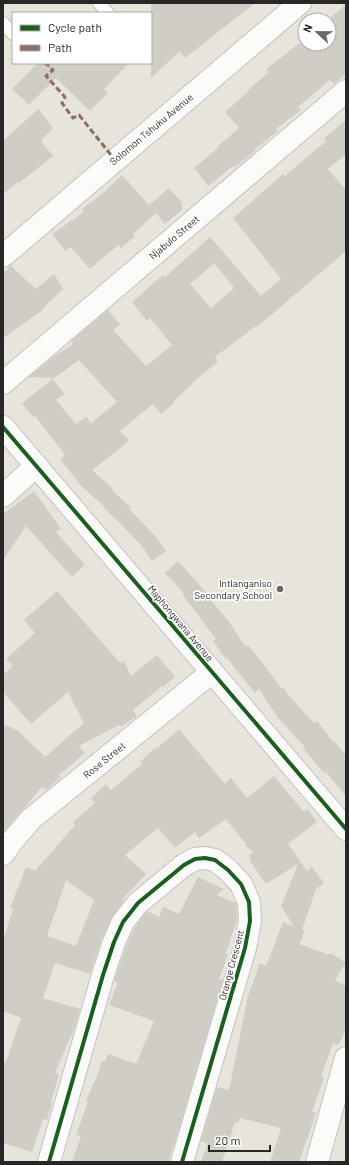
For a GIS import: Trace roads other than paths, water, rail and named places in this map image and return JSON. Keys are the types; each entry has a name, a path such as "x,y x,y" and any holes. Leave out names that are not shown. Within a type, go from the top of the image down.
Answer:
{"street":[{"name":"Solomon Tshuku Avenue","path":"3,256 300,3"},
{"name":"Njabulo Street","path":"3,383 346,91"},
{"name":"Maphongwana Avenue","path":"3,427 346,829"},
{"path":"3,496 36,466"},
{"name":"Rose Street","path":"3,854 12,840 32,819 212,672"},
{"name":"Orange Crescent","path":"49,1162 103,975 114,942 123,922 138,903 184,865 195,859 205,858 215,860 228,870 241,884 249,902 250,921 245,948 182,1162"},
{"path":"319,1162 346,1058"}],"lane":[{"path":"99,3 107,12"},
{"path":"3,23 12,33"}],"place":[{"name":"Intlanganiso Secondary School","path":"280,589"}]}
